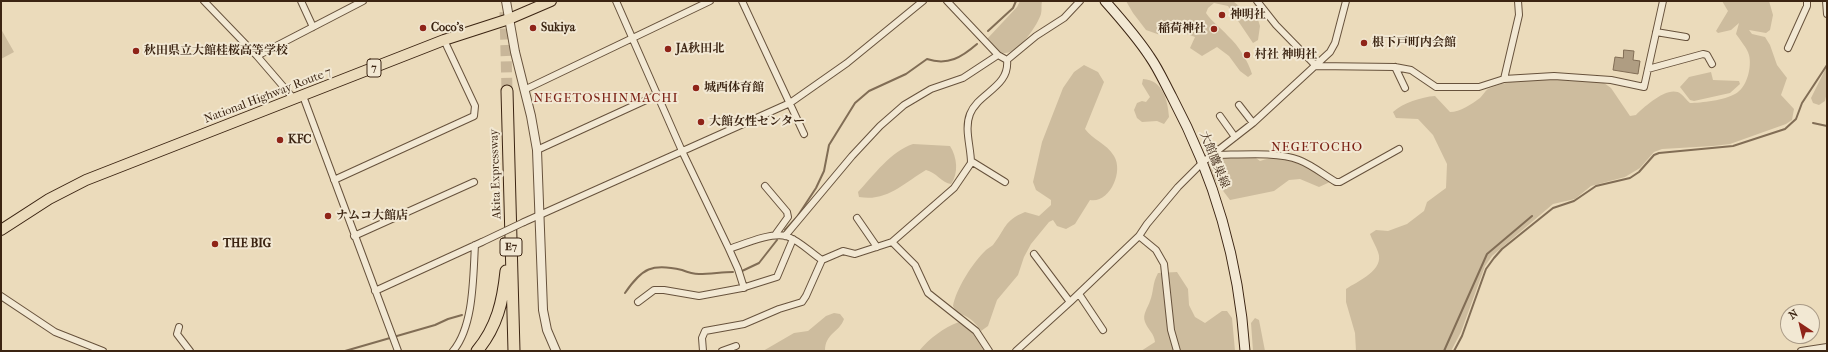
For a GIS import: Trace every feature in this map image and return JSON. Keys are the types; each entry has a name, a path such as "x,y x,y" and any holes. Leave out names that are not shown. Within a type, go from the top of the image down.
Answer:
{"highway":[{"name":"National Highway Route 7","path":"1,230 49,199 86,180 299,98 444,40 508,19 551,1"},
{"name":"Akita Expressway","path":"507,91 513,316 516,351"},
{"path":"477,351 498,318 504,293 506,268 506,169 508,142"}],"main road":[{"name":"大館鷹巣線","path":"1104,1 1130,29 1151,58 1181,114 1203,162 1218,204 1230,249 1238,287 1245,351"}],"street":[{"path":"204,1 299,98 334,180 398,351"},
{"path":"301,1 313,27"},
{"path":"257,56 363,1"},
{"path":"506,1 508,19 531,116 536,150 543,310 547,330 556,351"},
{"path":"616,1 682,151 738,269 744,288"},
{"path":"524,90 710,1"},
{"path":"742,1 804,134"},
{"path":"375,291 540,214 790,103 847,63 923,1"},
{"path":"947,1 998,55 1007,60"},
{"path":"1007,60 1036,36 1064,18 1080,1"},
{"path":"1257,1 1276,25 1316,66 1395,67 1412,70 1436,87 1479,87 1504,80 1554,76 1611,80 1644,87 1663,1"},
{"path":"1016,351 1079,294 1139,236 1147,224 1178,187 1203,162 1253,123 1330,52 1335,43 1346,1"},
{"path":"1504,80 1518,15 1518,1"},
{"path":"1788,48 1807,6 1807,1"},
{"path":"1826,1 1827,14"},
{"path":"1656,32 1686,37"},
{"path":"334,180 474,116 475,106 444,40"},
{"path":"1648,69 1703,54 1707,55 1712,64"},
{"path":"785,236 852,156 880,126 904,105 931,89 963,78 998,55"},
{"path":"703,351 702,338 705,330 744,324 779,309 802,302 822,260 843,251 855,254 892,242 954,188 971,163 967,128 969,116 973,106 997,87 1008,66 1007,60"},
{"path":"1395,67 1405,88"},
{"path":"536,150 657,95"},
{"path":"1239,105 1253,123"},
{"path":"1220,116 1235,137"},
{"path":"1213,155 1273,155 1291,157 1300,160 1336,182 1340,182 1399,149"},
{"path":"971,161 1005,182"},
{"path":"354,236 474,182"},
{"path":"765,186 787,212 788,217 775,235"},
{"path":"857,218 877,247"},
{"path":"729,249 775,235 785,236 793,239 822,260"},
{"path":"1139,236 1156,250 1164,264 1171,330 1177,351"},
{"path":"638,302 654,290 664,290 699,296 744,288 777,277 793,239"},
{"path":"892,242 915,265 928,293 976,331 989,351"},
{"path":"453,351 457,346 469,311 473,291 475,245"},
{"path":"1034,254 1070,302"},
{"path":"1079,294 1103,330"},
{"path":"1,296 55,332 103,351"},
{"path":"179,327 177,334 190,351"},
{"path":"722,351 736,346"},
{"path":"1801,351 1827,347"}],"shaded area":[{"path":"1020,1 1042,1 1041,14 1035,26 1019,46 1013,51 1006,53 1000,52 987,39 1017,7"},
{"path":"1126,1 1233,1 1240,7 1256,13 1260,26 1258,40 1253,43 1228,6 1214,3 1208,8 1206,13 1239,49 1246,59 1252,74 1248,77 1240,71 1229,56 1217,47 1202,56 1190,48 1195,37 1182,32 1160,35 1146,30"},
{"path":"1722,1 1769,1 1773,15 1770,30 1766,33 1749,30 1752,34 1765,37 1770,45 1777,65 1787,78 1781,95 1794,109 1792,120 1786,124 1730,144 1662,149 1654,152 1640,168 1625,177 1591,186 1575,199 1553,204 1492,256 1485,266 1461,332 1451,351 1356,351 1355,333 1346,302 1346,289 1363,279 1374,270 1378,264 1378,252 1370,234 1376,230 1388,231 1407,224 1424,211 1427,202 1446,188 1447,164 1433,135 1418,119 1396,118 1393,112 1412,101 1435,96 1450,112 1454,112 1473,103 1488,89 1501,84 1515,81 1545,79 1604,83 1611,88 1630,116 1636,115 1657,98 1670,92 1681,94 1690,103 1706,102 1731,96 1743,87 1748,77 1750,60 1747,50 1736,34 1739,23 1731,30 1718,33 1716,31 1728,11"},
{"path":"1,29 14,52 1,59"},
{"path":"1624,50 1634,51 1633,60 1640,61 1638,74 1613,70 1615,57 1623,58"},
{"path":"1084,65 1098,72 1104,82 1085,129 1114,156 1117,163 1117,170 1113,186 1103,197 1097,200 1090,200 1075,224 1066,229 1057,226 1053,220 1049,222 1031,244 1024,257 1018,275 997,300 988,326 981,331 971,319 957,313 953,306 955,299 966,276 976,261 993,245 1009,222 1025,212 1039,216 1051,205 1051,200 1036,190 1033,182 1042,142 1063,88 1074,72"},
{"path":"1827,66 1827,92 1825,101 1819,105 1813,103 1811,98"},
{"path":"1711,72 1713,80 1739,81 1740,84 1730,93 1694,101 1690,100 1680,87 1689,77"},
{"path":"1143,79 1150,80 1160,87 1166,98 1169,117 1164,124 1157,121 1142,122 1137,118 1134,110 1137,103 1142,101 1146,102 1150,97 1142,84"},
{"path":"913,144 950,146 956,160 954,180 951,184 926,170 903,186 887,194 869,198 859,197 858,192 890,158 905,147"},
{"path":"1221,158 1256,158 1260,161 1270,158 1289,159 1305,166 1330,182 1319,187 1300,179 1289,180 1274,191 1230,200 1211,175 1207,166 1211,162"},
{"path":"1177,272 1188,289 1189,305 1195,317 1205,323 1222,311 1227,311 1232,318 1235,351 1141,351 1155,342 1145,322 1144,316 1149,304 1156,277 1158,273"},
{"path":"834,313 840,314 844,319 842,324 827,340 825,351 763,351 794,333 808,331 826,316"},
{"path":"1255,318 1259,320 1265,351 1253,351 1251,323"},
{"path":"959,322 973,333 984,351 919,351 937,334"}],"waterway":[{"path":"988,31 1013,8 1016,1"},
{"path":"785,230 797,217 816,188 824,171 829,145 855,103 869,91 906,74 927,59 935,61 948,61 966,53 977,44"},
{"path":"1454,351 1462,336 1486,269 1502,249 1553,208 1574,201 1596,186 1630,178 1639,172 1654,155 1659,153 1733,146 1785,129 1796,119 1802,103 1827,65"},
{"path":"1813,123 1827,126"},
{"path":"1444,351 1487,254 1532,216"},
{"path":"742,271 759,263 777,240"},
{"path":"625,293 637,278 643,273 655,268 672,268 697,274 733,272"},
{"path":"345,351 435,325 462,315"}],"tunnel":[{"path":"505,12 507,91"}],"place":[{"name":"神明社","path":"1222,15"},
{"name":"Coco's","path":"423,28"},
{"name":"Sukiya","path":"533,28"},
{"name":"稲荷神社","path":"1214,29"},
{"name":"根下戸町内会館","path":"1364,43"},
{"name":"JA秋田北","path":"668,49"},
{"name":"秋田県立大館桂桜高等学校","path":"136,51"},
{"name":"村社 神明社","path":"1247,55"},
{"name":"城西体育館","path":"696,88"},
{"name":"大館女性センター","path":"701,122"},
{"name":"KFC","path":"280,140"},
{"name":"ナムコ大館店","path":"328,216"},
{"name":"THE BIG","path":"215,244"}],"district":[{"name":"NEGETOSHINMACHI","path":"606,99"},
{"name":"NEGETOCHO","path":"1317,148"}]}
